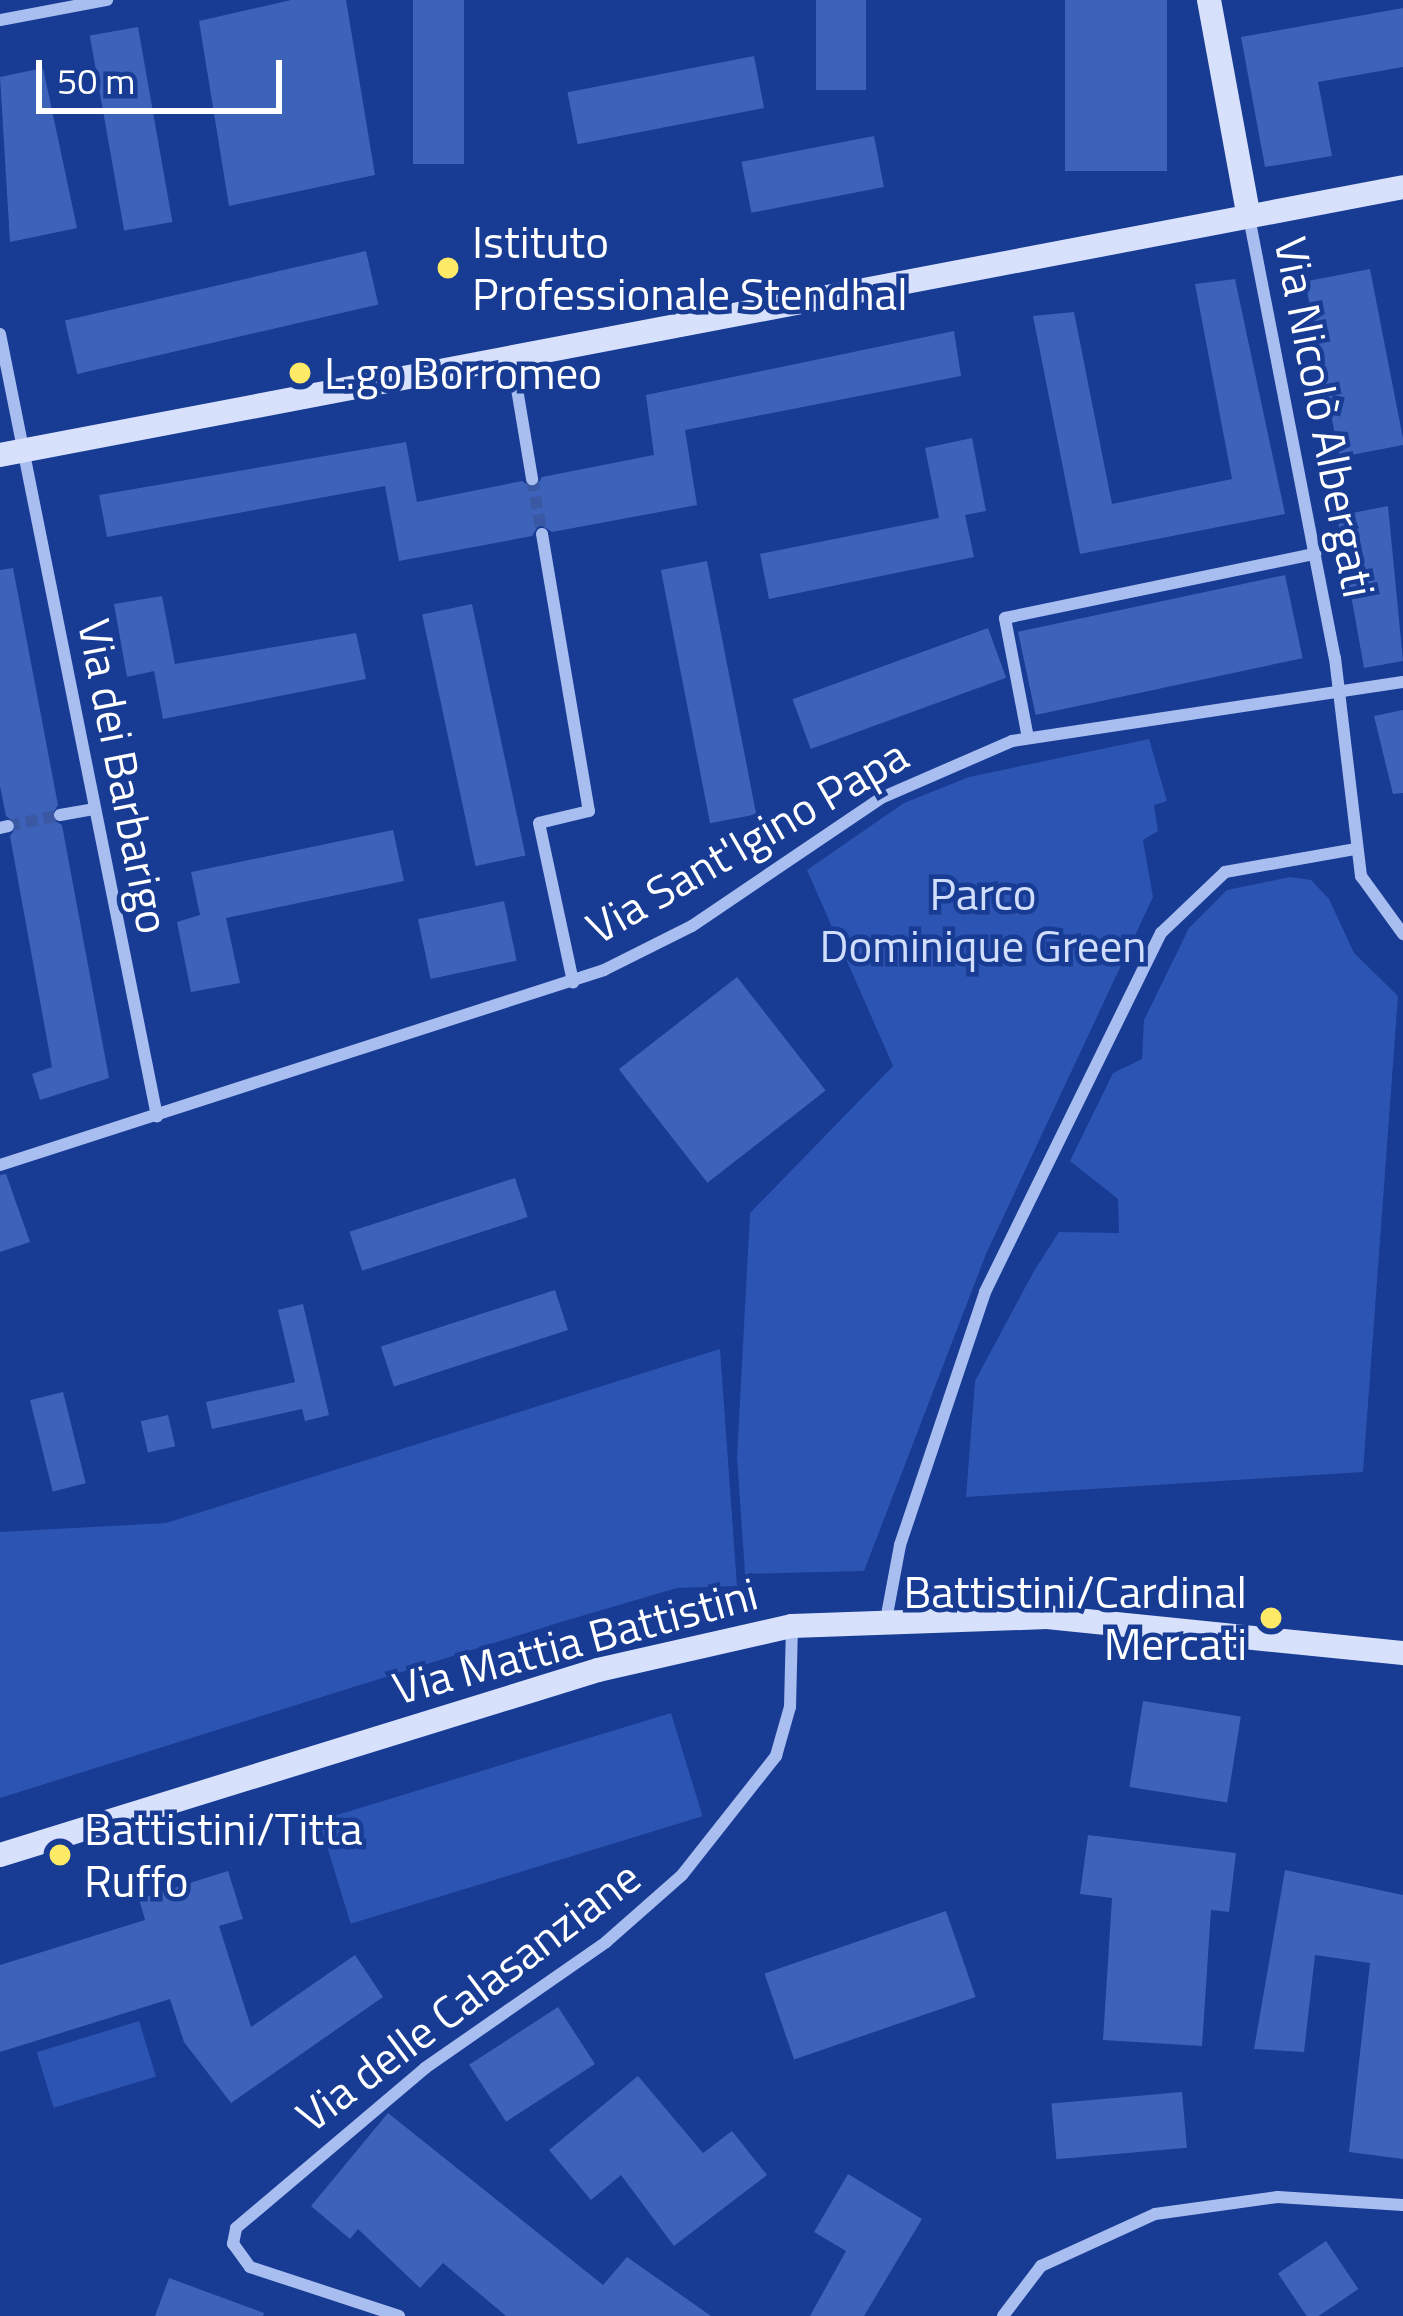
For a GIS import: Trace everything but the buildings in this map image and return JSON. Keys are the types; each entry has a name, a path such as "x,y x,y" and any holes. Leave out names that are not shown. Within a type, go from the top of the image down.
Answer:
{"street":[{"path":"0,20 106,0"},
{"path":"1209,0 1248,212"},
{"path":"11,452 511,352 1248,212 1403,187"},
{"name":"Via Nicolò Albergati","path":"1248,212 1315,554 1356,849 1368,894 1403,934"},
{"name":"Via dei Barbarigo","path":"0,334 11,452 157,1116"},
{"path":"511,352 532,479"},
{"path":"542,534 589,811 539,823 573,982"},
{"path":"1028,738 1005,617 1315,554"},
{"name":"Via Sant'Igino Papa","path":"0,1165 573,982 692,926 880,797 1028,738 1403,682"},
{"path":"60,815 93,809"},
{"path":"886,1620 900,1545 985,1292 1161,933 1225,872 1356,849"},
{"name":"Via Mattia Battistini","path":"0,1855 615,1665 793,1626 1047,1617 1403,1653"},
{"name":"Via delle Calasanziane","path":"399,2316 250,2266 233,2244 236,2228 425,2068 606,1942 682,1875 771,1768 790,1707 793,1626"},
{"path":"1004,2316 1041,2266 1156,2214 1277,2197 1403,2205"}],"green space":[{"name":"Parco Dominique Green","path":"1149,739 1167,801 1154,805 1158,831 1143,840 1153,897 986,1254 864,1571 745,1574 737,1457 750,1213 893,1066 807,870 904,803 969,777"},
{"path":"1290,877 1311,880 1329,899 1354,953 1398,996 1363,1472 966,1497 975,1381 1034,1271 1059,1232 1119,1233 1118,1199 1070,1161 1113,1073 1142,1059 1144,1020 1189,928 1227,890"},
{"path":"720,1349 737,1586 677,1588 0,1798 0,1532 166,1523"},
{"path":"671,1713 703,1816 351,1924 319,1821"},
{"path":"139,2021 156,2076 54,2108 37,2052"}],"tunnel":[{"path":"532,479 542,534"},
{"path":"8,826 60,815"}],"place":[{"name":"Istituto Professionale Stendhal","path":"448,268"},
{"name":"L.go Borromeo","path":"300,373"},
{"name":"Battistini/Cardinal Mercati","path":"1271,1618"},
{"name":"Battistini/Titta Ruffo","path":"60,1855"}]}
